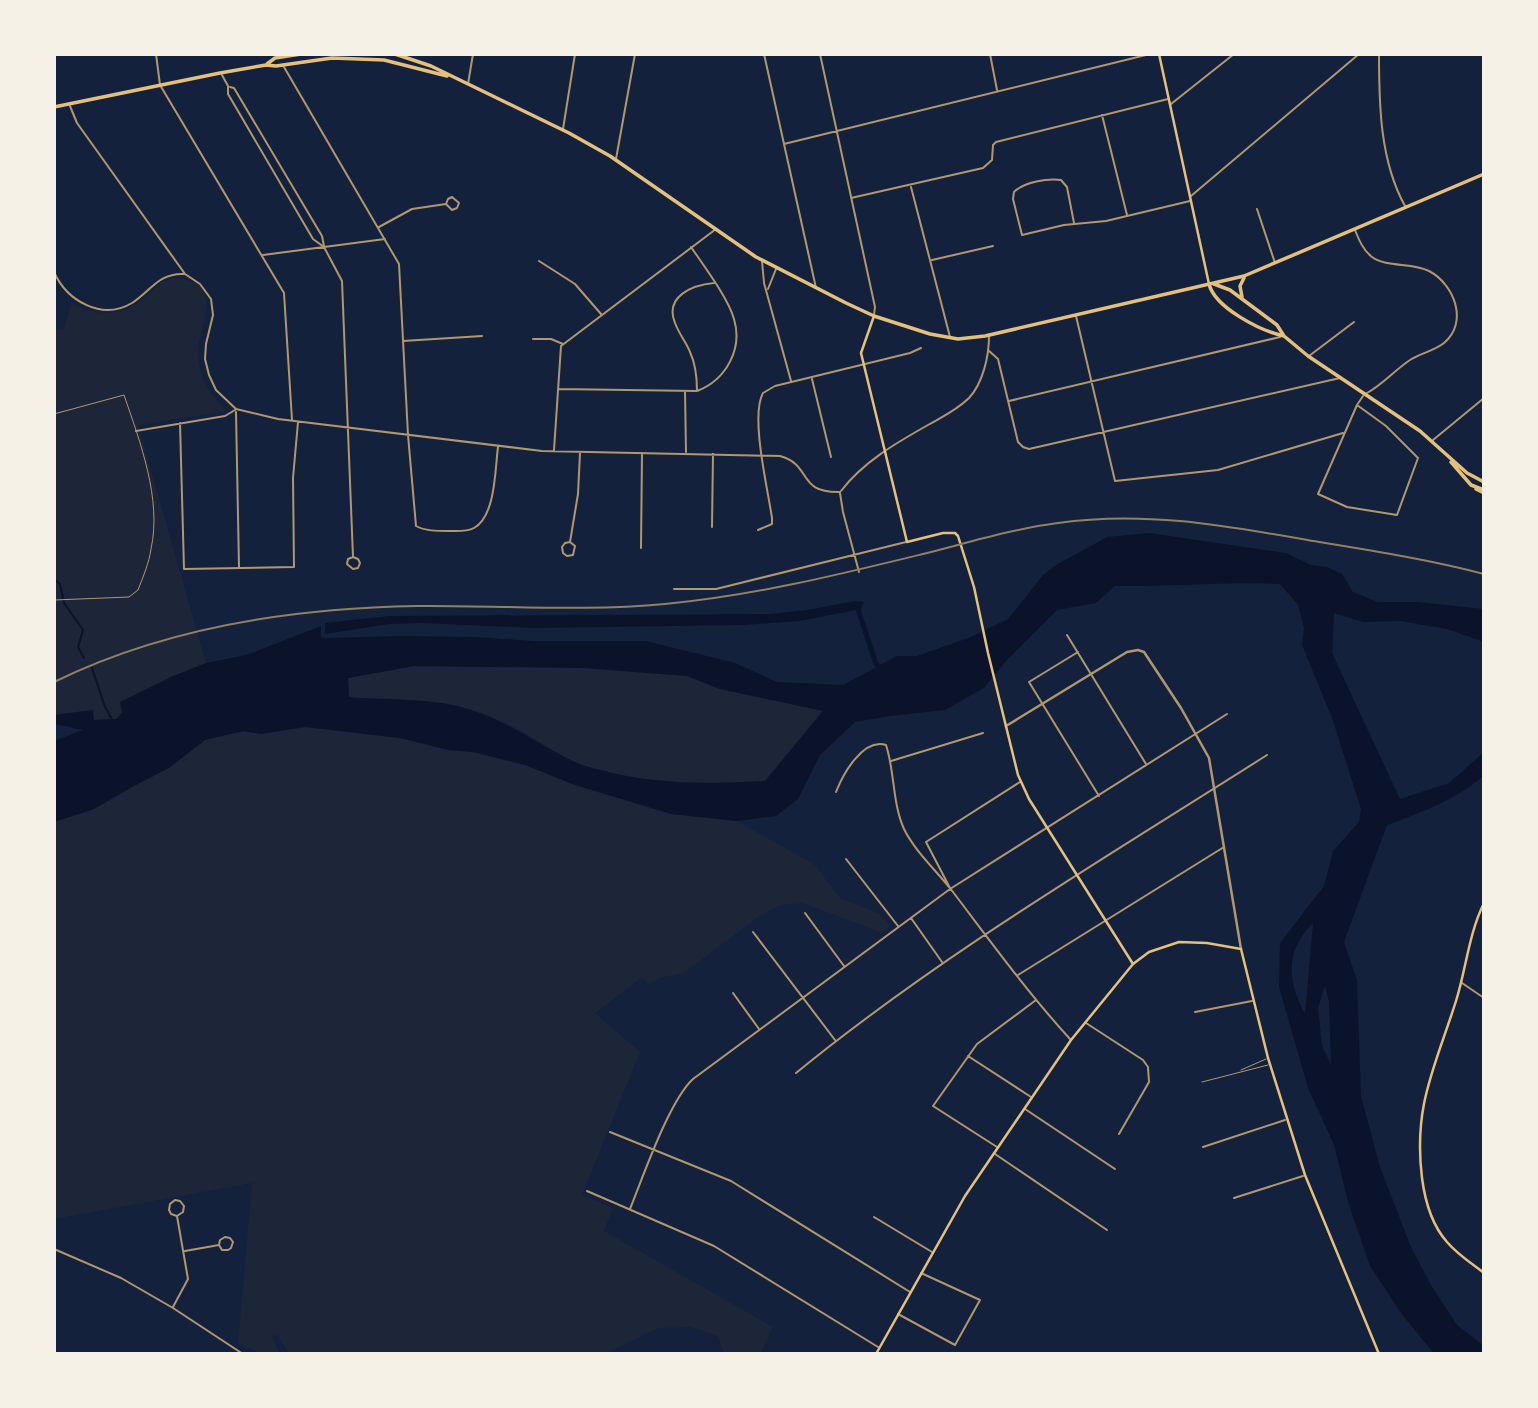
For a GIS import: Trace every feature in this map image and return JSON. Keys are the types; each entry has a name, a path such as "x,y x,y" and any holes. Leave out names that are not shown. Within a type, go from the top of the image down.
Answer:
{"main road":[{"path":"265,65 275,58 301,54"},
{"path":"1159,54 1213,295 1222,304 1268,333 1284,336"},
{"path":"399,55 431,66 563,130 616,160 762,260 817,289 874,316 917,331 950,338 966,339 989,335 1248,275 1484,174"},
{"path":"54,107 265,65 332,58 369,58 408,65 455,79"},
{"path":"1243,299 1241,285 1248,275"},
{"path":"1209,284 1223,286 1243,299 1276,325 1284,336 1308,356 1432,440 1467,473 1484,482"},
{"path":"874,316 861,350 863,365 907,542 943,533 957,534 971,573 998,698 1020,782 1133,964"},
{"path":"1444,451 1471,485 1484,491"},
{"path":"1484,903 1422,1107 1419,1132 1424,1193 1435,1225 1449,1245 1484,1273"},
{"path":"876,1354 952,1218 1071,1040 1133,964 1149,952 1179,942 1207,943 1241,949 1268,1058 1305,1175 1379,1354"}],"street":[{"path":"156,54 160,85 284,295 292,421"},
{"path":"468,85 473,54"},
{"path":"563,130 575,54"},
{"path":"616,160 635,54"},
{"path":"764,54 817,289"},
{"path":"820,54 875,307 874,316"},
{"path":"990,54 998,92"},
{"path":"784,144 1150,54"},
{"path":"1170,104 1234,54"},
{"path":"1074,223 1065,184 1061,180 1053,179 1021,186 1015,191 1013,200 1022,234 1127,216 1190,198 1359,54"},
{"path":"1379,54 1385,152 1390,173 1406,207"},
{"path":"283,65 400,264 402,341 415,523 421,529 465,531 481,523 490,503 498,446"},
{"path":"220,73 228,86 228,94 313,239 324,247"},
{"path":"228,86 234,88 322,236 324,247 344,286 353,557"},
{"path":"852,198 983,168 992,160 995,143 1169,99"},
{"path":"69,104 77,123 185,274 201,284 211,299 213,315 205,349 207,370 220,396 236,410 292,421 554,451 762,454 792,461 814,488 840,492 884,451 966,401 977,386 988,350 989,335"},
{"path":"1102,116 1127,216"},
{"path":"255,139 262,136"},
{"path":"911,185 950,338"},
{"path":"285,190 292,186"},
{"path":"379,227 412,209 446,204"},
{"path":"1257,209 1275,264"},
{"path":"554,451 562,344 716,229"},
{"path":"1355,229 1363,247 1373,258 1415,266 1436,275 1452,294 1457,312 1454,329 1446,341 1409,360 1370,392 1364,393 1357,405 1318,495 1347,507 1397,514 1418,458 1386,426 1357,405"},
{"path":"261,256 385,239"},
{"path":"931,260 993,246"},
{"path":"557,389 697,391 713,382 725,370 736,346 734,319 691,247"},
{"path":"762,260 791,382"},
{"path":"539,261 575,284 601,314"},
{"path":"767,290 777,268"},
{"path":"54,272 56,280 75,299 89,307 104,310 129,304 162,277 185,274"},
{"path":"697,391 692,358 674,321 673,311 676,300 685,291 700,285 714,284"},
{"path":"1076,315 1115,481 1218,470 1345,433"},
{"path":"1308,356 1354,322"},
{"path":"402,341 482,336"},
{"path":"1008,401 1284,336"},
{"path":"533,339 562,344"},
{"path":"758,530 772,524 762,454 759,400 766,390 921,348"},
{"path":"988,350 998,359 1018,441 1023,447 1035,449 1341,378"},
{"path":"812,378 831,457"},
{"path":"685,390 686,453"},
{"path":"1432,440 1484,398"},
{"path":"136,431 225,416 236,410"},
{"path":"236,410 239,568"},
{"path":"180,423 184,569 294,567 293,478 298,421"},
{"path":"570,542 578,494 580,451"},
{"path":"640,548 642,452"},
{"path":"712,527 713,454"},
{"path":"840,492 840,502 859,572"},
{"path":"570,542 575,546 575,552 566,556 562,552 562,546 570,542"},
{"path":"674,589 716,589 907,542"},
{"path":"1067,635 1146,765"},
{"path":"1006,726 1127,652 1140,650 1148,657 1209,758 1241,949"},
{"path":"1078,652 1029,682 1099,796"},
{"path":"630,1209 654,1149 687,1084 950,889 1227,714"},
{"path":"890,761 984,733"},
{"path":"836,792 843,775 859,756 871,746 880,743 887,746 898,811 905,831 934,872 1071,1040"},
{"path":"796,1073 942,963 1267,755"},
{"path":"950,889 926,842 1020,782"},
{"path":"1017,975 1224,847"},
{"path":"846,859 899,927"},
{"path":"805,914 845,967"},
{"path":"911,918 942,963"},
{"path":"753,932 836,1041"},
{"path":"1461,982 1484,998"},
{"path":"733,993 760,1030"},
{"path":"998,1148 933,1106 983,1038 1036,999"},
{"path":"1195,1012 1254,1000"},
{"path":"1086,1023 1143,1060 1148,1067 1149,1082 1119,1134"},
{"path":"968,1055 1032,1097"},
{"path":"1025,1108 1115,1169"},
{"path":"1203,1147 1288,1119"},
{"path":"610,1132 712,1172 742,1187 910,1292"},
{"path":"994,1154 1107,1230"},
{"path":"1234,1198 1305,1175"},
{"path":"587,1191 714,1246 880,1348"},
{"path":"175,1200 181,1202 184,1208 177,1216 171,1214 168,1208 175,1200"},
{"path":"173,1308 187,1283 177,1216"},
{"path":"874,1217 932,1252"},
{"path":"225,1237 233,1242 228,1251 222,1250 219,1245 220,1240 225,1237"},
{"path":"184,1251 219,1245"},
{"path":"54,1249 108,1271 173,1308 243,1354"},
{"path":"898,1314 955,1345 980,1300 920,1273"}],"lane":[{"path":"54,414 124,395 154,503 152,547 138,590 129,597 54,600"},
{"path":"1239,1071 1268,1058"},
{"path":"1202,1082 1270,1064"}],"shaded area":[{"path":"174,278 191,281 201,288 206,297 198,347 199,368 208,388 227,411 138,425 206,663 171,677 116,719 93,720 93,710 54,715 54,333 64,330 71,303 99,312 117,312 135,305 160,284"},
{"path":"1149,533 1286,553 1311,565 1327,567 1342,574 1353,592 1378,602 1418,602 1484,609 1484,642 1447,629 1400,621 1363,622 1334,613 1332,653 1400,799 1449,783 1484,752 1484,775 1474,783 1438,805 1387,825 1344,942 1357,980 1361,1096 1380,1167 1411,1247 1431,1285 1457,1325 1484,1346 1484,1354 1434,1354 1401,1313 1370,1266 1348,1202 1334,1145 1308,1088 1279,987 1280,943 1324,886 1333,851 1359,822 1361,809 1332,718 1302,645 1304,628 1298,605 1280,584 1115,586 1096,603 1057,610 1006,661 984,688 945,710 855,722 820,755 798,799 776,816 737,821 671,814 575,785 525,765 473,752 448,750 400,738 305,727 261,734 243,731 205,740 169,768 94,809 54,822 54,741 83,730 54,724 54,715 93,710 94,720 116,719 122,713 120,702 171,677 206,663 246,655 321,626 321,637 325,638 400,636 533,641 646,641 735,663 777,682 843,685 897,656 917,656 971,637 1008,619 1043,575 1107,537","holes":["414,666 583,668 687,676 720,689 823,711 765,781 662,781 581,765 508,725 465,708 422,701 349,697 348,678","1313,923 1305,1014 1292,978 1293,955","1325,986 1329,1002 1331,1065 1322,1045 1318,1008"]},
{"path":"864,602 861,609 800,621 744,625 533,628 422,623 389,624 325,634 325,623 389,616 770,614"},
{"path":"414,666 583,668 687,676 720,689 823,710 765,782 671,782 625,776 572,761 499,720 457,707 394,699 349,698 348,678"},
{"path":"305,727 400,738 448,750 473,752 525,765 575,785 671,814 737,821 815,865 840,898 880,914 890,926 883,933 803,903 781,905 761,915 684,973 659,978 649,985 642,977 595,1013 640,1052 582,1195 613,1208 604,1231 773,1327 760,1354 724,1354 718,1336 691,1327 658,1328 605,1354 289,1354 278,1335 272,1336 280,1354 264,1354 238,1344 252,1183 54,1219 54,822 94,809 169,768 205,740 243,731 261,734"}],"waterway":[{"path":"54,579 60,584 64,603 83,630 78,647 84,658"},
{"path":"857,606 876,664 883,670"},
{"path":"92,668 105,707 112,719"}],"railway":[{"path":"54,682 141,647 185,634 277,616 416,606 603,608 665,604 762,590 1024,529 1091,519 1157,519 1222,526 1402,556 1484,574"}]}
